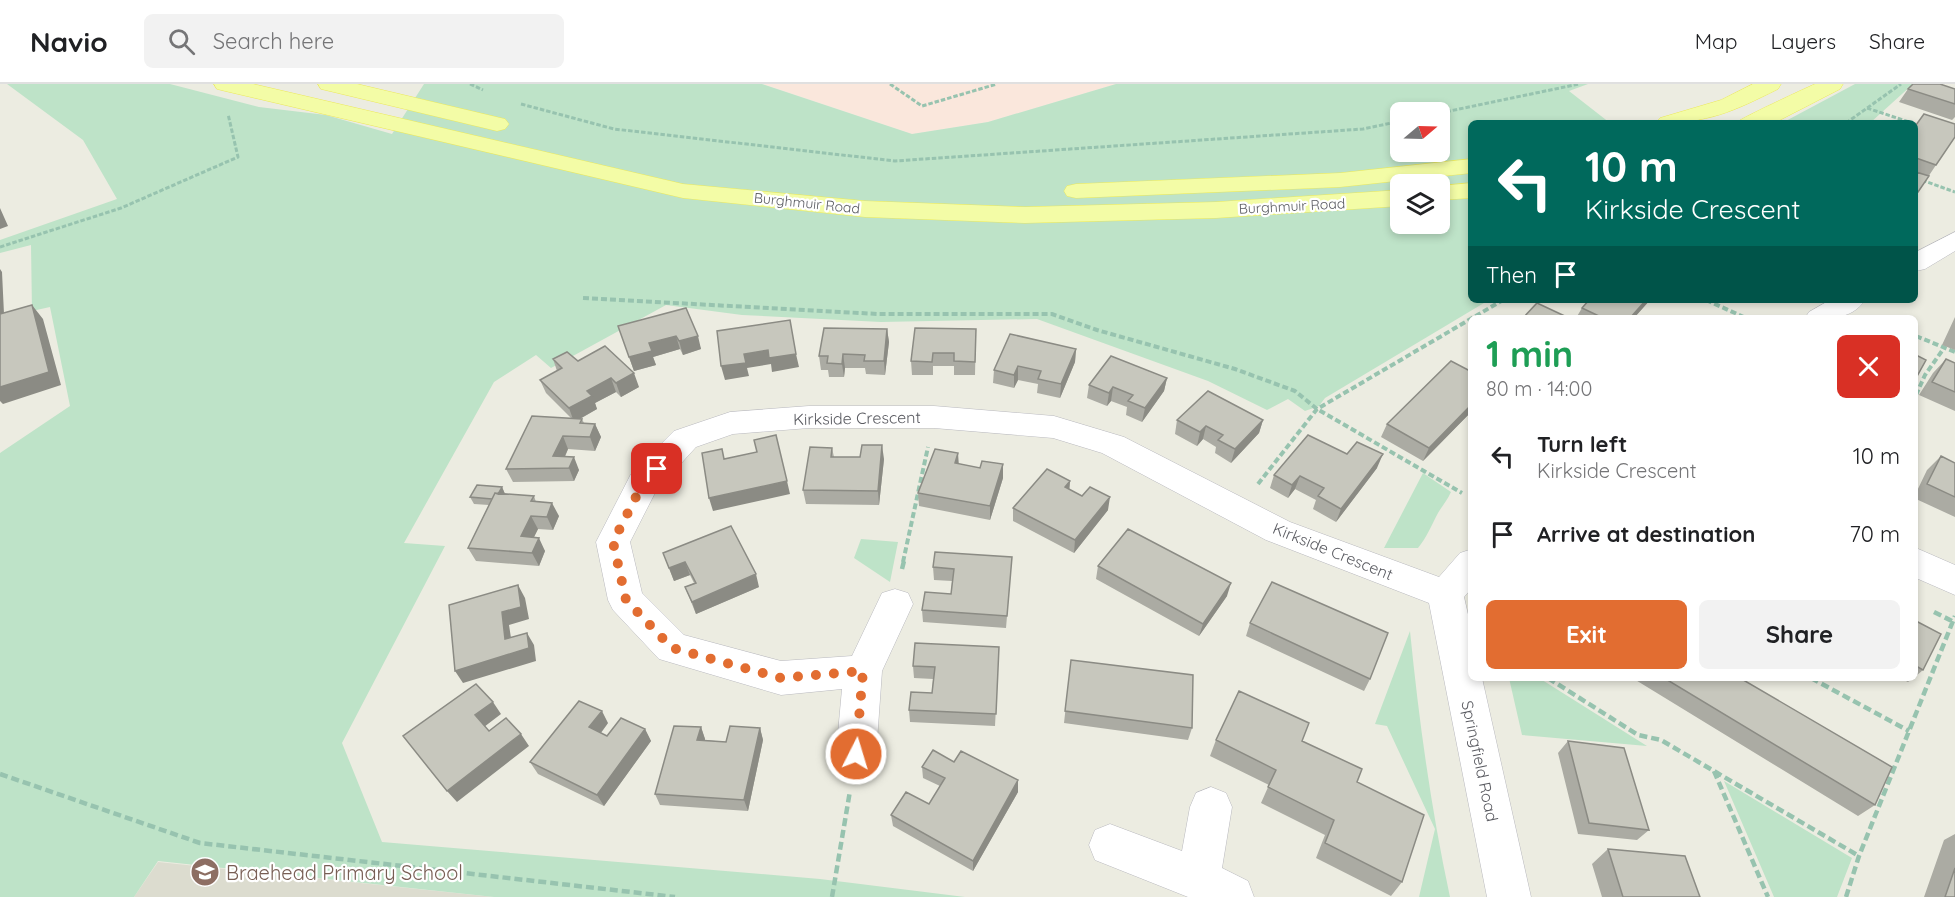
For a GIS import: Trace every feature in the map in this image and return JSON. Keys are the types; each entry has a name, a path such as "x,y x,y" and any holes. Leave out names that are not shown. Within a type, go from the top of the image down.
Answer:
{"main road":[{"name":"Burghmuir Road","path":"225,84 683,190 865,209 1024,215 1216,210 1390,199"},
{"name":"Burghmuir Road","path":"329,84 683,167 864,189 1022,194 1340,180 1468,166"},
{"path":"1678,120 1729,105 1770,84"},
{"path":"1757,120 1770,116 1832,84"},
{"path":"1450,192 1468,190"}],"street":[{"path":"1918,262 1955,240"},
{"path":"1825,315 1846,303"},
{"name":"Kirkside Crescent","path":"863,671 781,678 672,648 626,600 613,542 643,483 686,440 730,423 809,417 934,417 1054,427 1113,445 1278,531 1445,594"},
{"path":"1918,563 1955,581"},
{"path":"1445,594 1468,568"},
{"name":"Springfield Road","path":"1445,594 1509,897"},
{"path":"856,754 863,671 895,604"},
{"path":"1110,845 1215,888 1211,807"}],"path":[{"path":"470,84 488,93"},
{"path":"890,84 922,106 997,84"},
{"path":"1450,111 1579,84"},
{"path":"1850,120 1901,84"},
{"path":"0,247 55,231 193,180 238,157 227,110 266,95"},
{"path":"518,103 614,129 895,161 1363,129 1390,123"},
{"path":"1867,108 1903,120"},
{"path":"1918,179 1955,192"},
{"path":"584,298 878,314 1052,314 1097,330 1267,379 1295,390 1317,409 1462,493"},
{"path":"1477,315 1498,303"},
{"path":"1713,303 1739,315"},
{"path":"1238,509 1317,409 1468,321"},
{"path":"1918,337 1955,352"},
{"path":"1918,390 1924,375 1944,348"},
{"path":"895,604 934,417"},
{"path":"1846,897 1859,856 1955,616"},
{"path":"1553,681 1638,735 1661,740 1859,856"},
{"path":"1817,681 1909,731"},
{"path":"832,897 856,754"},
{"path":"1714,771 1768,897"},
{"path":"0,774 200,843 675,897"}],"shaded area":[{"path":"763,84 1116,84 988,122 912,134"},
{"name":"Braehead Primary School","path":"158,862 360,883 494,897 134,897"}],"green space":[{"path":"7,84 170,84 259,107 326,115 392,134 424,84 762,84 912,134 988,122 1116,84 1588,84 1569,91 1606,120 1468,120 1468,303 1484,303 1325,398 1319,406 1305,411 1288,399 1267,410 1208,381 1037,319 881,322 742,315 666,305 551,368 536,355 494,382 404,543 445,546 342,743 382,842 820,879 965,897 494,897 158,861 134,897 0,897 0,453 70,406 50,307 32,311 31,245 0,253 0,240 117,199 83,140"},
{"path":"1855,84 1913,84 1873,120 1788,120"},
{"path":"1423,473 1451,492 1418,548 1384,548"},
{"path":"861,539 898,542 890,582 854,558"},
{"path":"1410,631 1426,765 1450,897 1419,897 1435,829 1387,726 1375,724"},
{"path":"1510,681 1544,681 1647,746 1522,735"},
{"path":"1724,781 1852,858 1837,897 1774,897"}],"building":[{"path":"1913,84 1940,84 1955,89 1955,104 1908,89"},
{"path":"1924,114 1955,124 1955,137 1936,165 1918,159 1918,122"},
{"path":"1918,173 1929,176 1918,192"},
{"path":"1537,303 1563,315 1526,315"},
{"path":"1586,303 1643,303 1633,315 1597,315 1582,308"},
{"path":"32,305 49,372 0,387 0,314"},
{"path":"686,308 698,336 679,341 676,336 649,343 652,351 629,357 618,326"},
{"path":"790,320 796,354 769,358 768,350 744,354 746,363 721,366 717,331"},
{"path":"824,328 887,329 884,361 864,361 865,355 843,354 842,364 827,363 828,356 819,356"},
{"path":"915,328 976,329 975,362 954,361 954,353 933,353 932,362 911,361"},
{"path":"1010,334 1076,349 1061,384 1038,379 1041,371 1018,366 1014,375 994,370"},
{"path":"605,346 634,373 616,383 611,378 587,391 592,396 569,408 540,380 562,368 553,359 567,352 578,361"},
{"path":"1111,356 1167,378 1145,408 1128,401 1133,395 1113,387 1109,393 1089,385"},
{"path":"1918,356 1926,360 1918,374"},
{"path":"1946,359 1955,363 1955,392 1932,382"},
{"path":"1451,361 1468,370 1468,408 1429,448 1387,424"},
{"path":"1208,391 1263,420 1235,449 1218,440 1223,435 1206,426 1200,432 1177,420"},
{"path":"532,416 582,419 580,423 595,424 590,437 563,436 553,456 574,457 569,468 506,469"},
{"path":"776,435 787,481 709,498 702,453 722,449 724,459 757,452 754,440"},
{"path":"1308,435 1347,454 1357,442 1383,454 1341,509 1318,496 1324,488 1300,476 1292,485 1274,475"},
{"path":"862,445 882,445 878,491 803,490 810,447 832,448 831,457 860,457"},
{"path":"935,449 958,453 955,463 980,468 982,461 1003,464 990,506 918,493"},
{"path":"1941,456 1955,463 1955,497 1927,484"},
{"path":"1047,469 1070,481 1065,487 1082,496 1090,487 1110,497 1075,540 1013,508"},
{"path":"477,485 502,487 492,499 470,497"},
{"path":"495,493 534,496 531,501 552,503 547,517 531,516 521,536 539,538 532,553 468,548"},
{"path":"731,526 756,574 692,602 685,587 696,583 685,562 669,568 663,553"},
{"path":"1128,529 1231,583 1203,624 1098,566"},
{"path":"935,552 1012,557 1007,616 922,610 925,592 951,594 954,569 933,567"},
{"path":"1272,582 1388,633 1370,679 1250,623"},
{"path":"518,585 521,607 502,612 505,639 527,633 529,648 455,671 449,605"},
{"path":"1918,622 1941,634 1923,670 1918,667"},
{"path":"915,643 999,647 996,714 909,710 911,692 932,693 935,667 913,666"},
{"path":"1071,660 1193,675 1192,728 1065,711"},
{"path":"1669,681 1745,681 1892,767 1875,805"},
{"path":"476,684 493,702 475,715 489,731 506,718 521,734 447,791 403,736"},
{"path":"1239,691 1309,723 1302,741 1362,769 1357,782 1424,815 1402,882 1325,843 1334,820 1268,787 1276,770 1216,740"},
{"path":"579,701 602,711 589,727 607,736 621,718 645,729 597,795 530,762"},
{"path":"674,726 701,727 697,740 726,742 730,726 760,728 744,800 655,794"},
{"path":"1568,741 1624,748 1649,830 1589,823"},
{"path":"933,750 954,762 961,751 1018,780 973,861 891,815 906,792 929,804 945,778 922,767"},
{"path":"1608,849 1685,856 1700,897 1623,897"},
{"path":"1955,868 1955,897 1945,897"}],"place":[{"name":"Braehead Primary School","path":"205,872"}],"route":[{"path":"657,469 643,483 613,542 626,600 672,648 781,678 863,671 856,754"}]}
